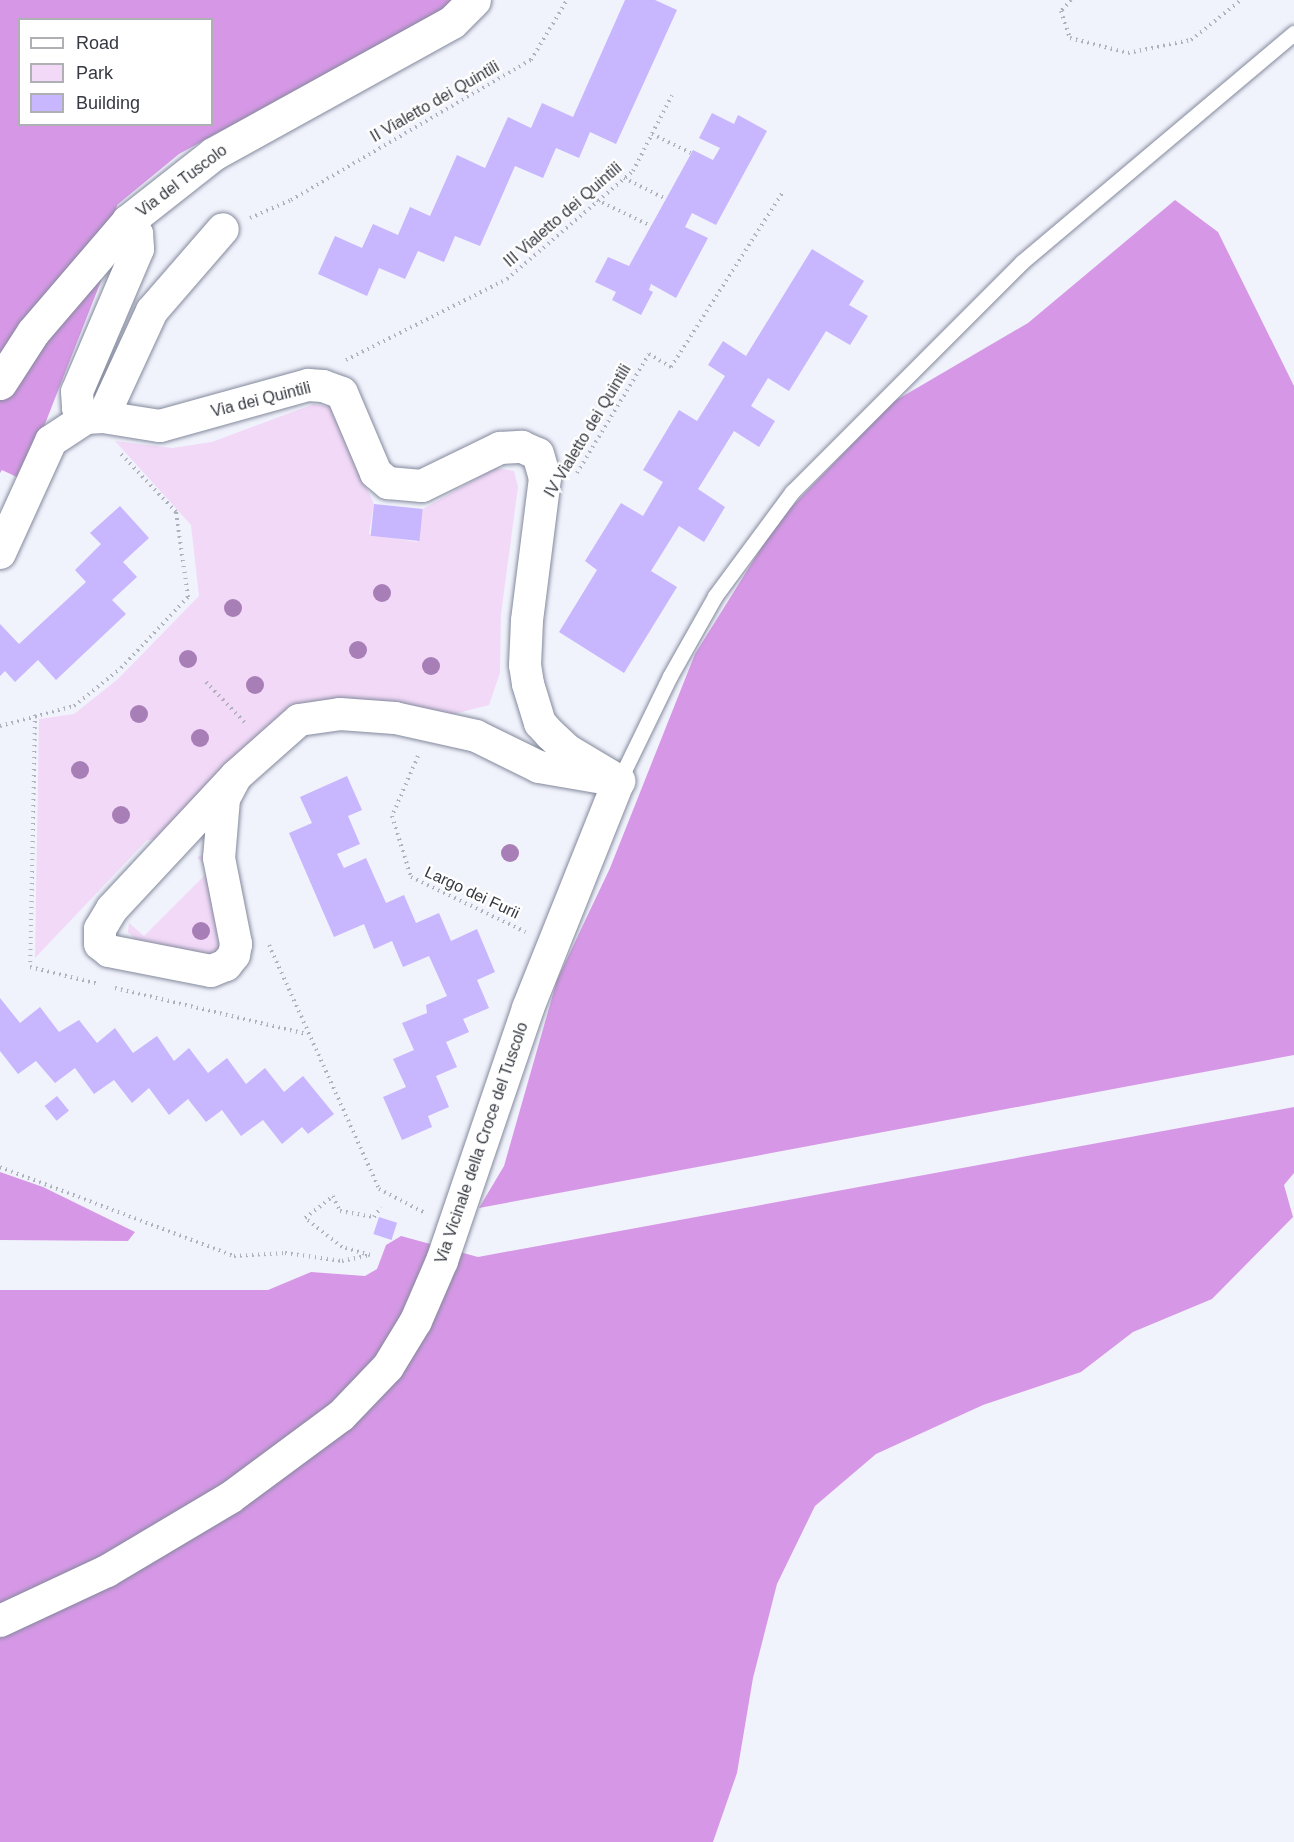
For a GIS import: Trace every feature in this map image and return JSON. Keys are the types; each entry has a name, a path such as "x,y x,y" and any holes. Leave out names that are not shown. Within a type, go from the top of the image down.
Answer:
{"street":[{"name":"Via del Tuscolo","path":"0,382 33,333 129,221 213,154 452,22 474,0"},
{"path":"94,418 78,408 77,392 138,249 137,234 129,221"},
{"path":"0,553 51,441 94,418 152,311 223,230"},
{"name":"Via dei Quintili","path":"94,418 160,426 308,385 342,393 376,473 388,483 422,486 500,448 522,447 538,454 544,488 527,621 525,664 528,684 540,723 550,734 567,750 619,781"},
{"path":"236,776 224,800 219,858 236,944 234,955 226,965 211,971 109,951 100,944 100,929 112,909 236,776 299,720 340,714 432,725 476,736 539,767 619,781"},
{"name":"Via Vicinale della Croce del Tuscolo","path":"0,1621 107,1571 187,1525 261,1476 341,1416 388,1367 404,1342 456,1227 528,1008 619,781"}],"lane":[{"path":"619,781 670,676 715,596 792,492 1022,262 1294,33"}],"path":[{"name":"II Vialetto dei Quintili","path":"223,230 291,200 531,60 567,0"},
{"path":"1071,0 1061,11 1070,38 1128,53 1191,40 1241,0"},
{"name":"III Vialetto dei Quintili","path":"308,385 353,355 507,279 633,171 672,95"},
{"path":"652,134 691,153"},
{"path":"624,178 666,199"},
{"name":"IV Vialetto dei Quintili","path":"573,478 649,354 671,367 783,192"},
{"path":"597,201 651,226"},
{"path":"0,726 74,706 121,668 188,597 176,512 94,418"},
{"path":"206,682 252,730"},
{"path":"35,715 30,967 307,1034"},
{"name":"Largo dei Furii","path":"432,725 392,816 411,877 530,933"},
{"path":"267,939 307,1034 379,1189 456,1227"},
{"path":"0,1167 234,1256 285,1252 342,1261 370,1255 342,1247 304,1218 333,1196 340,1211 374,1217 381,1207"}],"green space":[{"path":"314,404 330,407 374,504 369,534 417,542 423,509 495,468 514,471 518,487 501,614 500,673 489,705 454,714 296,712 208,782 167,838 147,840 35,958 39,719 74,714 118,679 199,596 191,525 115,441 172,448 212,442"},
{"path":"205,854 210,860 227,940 224,950 219,956 208,958 137,941 128,932 129,923 144,936 209,871 197,857"}],"shaded area":[{"path":"0,0 461,0 179,154 117,205 101,281 23,480 2,470 0,473"},
{"path":"1175,200 1218,232 1294,386 1294,1055 479,1208 504,1166 557,980 610,868 695,654 778,521 893,402 1028,323"},
{"path":"1294,1107 1294,1173 1284,1185 1293,1217 1212,1299 1133,1332 1081,1372 983,1405 876,1454 815,1506 777,1584 753,1678 737,1773 713,1842 0,1842 0,1290 268,1290 311,1272 365,1276 377,1269 386,1245 401,1236 478,1257"},
{"path":"0,1172 43,1187 135,1232 128,1241 0,1240"}],"building":[{"path":"625,0 655,0 677,10 616,144 590,132 579,158 556,148 543,178 515,166 480,246 455,236 444,262 418,251 405,279 379,268 367,296 318,274 335,236 362,248 373,224 398,235 410,207 430,216 457,155 485,168 508,117 531,128 542,103 573,117"},
{"path":"712,113 734,124 738,115 767,131 716,225 692,213 685,227 708,238 676,298 651,284 649,290 653,292 641,315 612,300 616,292 595,282 608,257 629,266 693,150 713,160 720,148 699,138"},
{"path":"812,249 864,281 849,305 868,316 850,345 826,331 789,391 768,378 751,406 775,421 759,447 734,431 698,489 725,507 704,542 679,526 651,571 677,587 624,673 559,632 597,570 585,561 621,503 643,516 663,482 643,470 679,410 697,421 725,376 708,365 723,341 746,356"},
{"path":"374,504 423,509 419,541 371,536"},
{"path":"120,506 149,538 123,562 137,577 112,600 126,614 56,680 38,660 15,682 5,671 0,676 0,624 19,644 86,582 75,570 101,544 90,533"},
{"path":"347,776 362,810 348,816 360,844 337,854 344,868 366,858 386,903 404,895 416,923 439,913 451,941 477,929 495,972 477,980 489,1008 463,1019 469,1032 446,1042 457,1067 436,1076 449,1107 428,1116 432,1127 402,1140 383,1097 406,1087 393,1059 414,1050 402,1023 427,1013 426,1005 447,996 429,956 403,967 392,941 374,949 364,924 334,937 289,833 312,823 300,797"},
{"path":"0,998 20,1023 40,1007 59,1032 79,1020 97,1043 115,1028 133,1053 157,1036 174,1061 189,1048 208,1073 227,1058 246,1084 265,1068 284,1092 303,1076 334,1114 308,1134 302,1127 282,1144 263,1120 241,1136 222,1110 206,1122 188,1099 169,1115 149,1088 132,1103 114,1080 94,1094 75,1068 55,1083 36,1061 18,1074 0,1051"},
{"path":"57,1096 69,1111 57,1121 45,1106"},
{"path":"379,1217 397,1223 392,1240 373,1234"}]}
